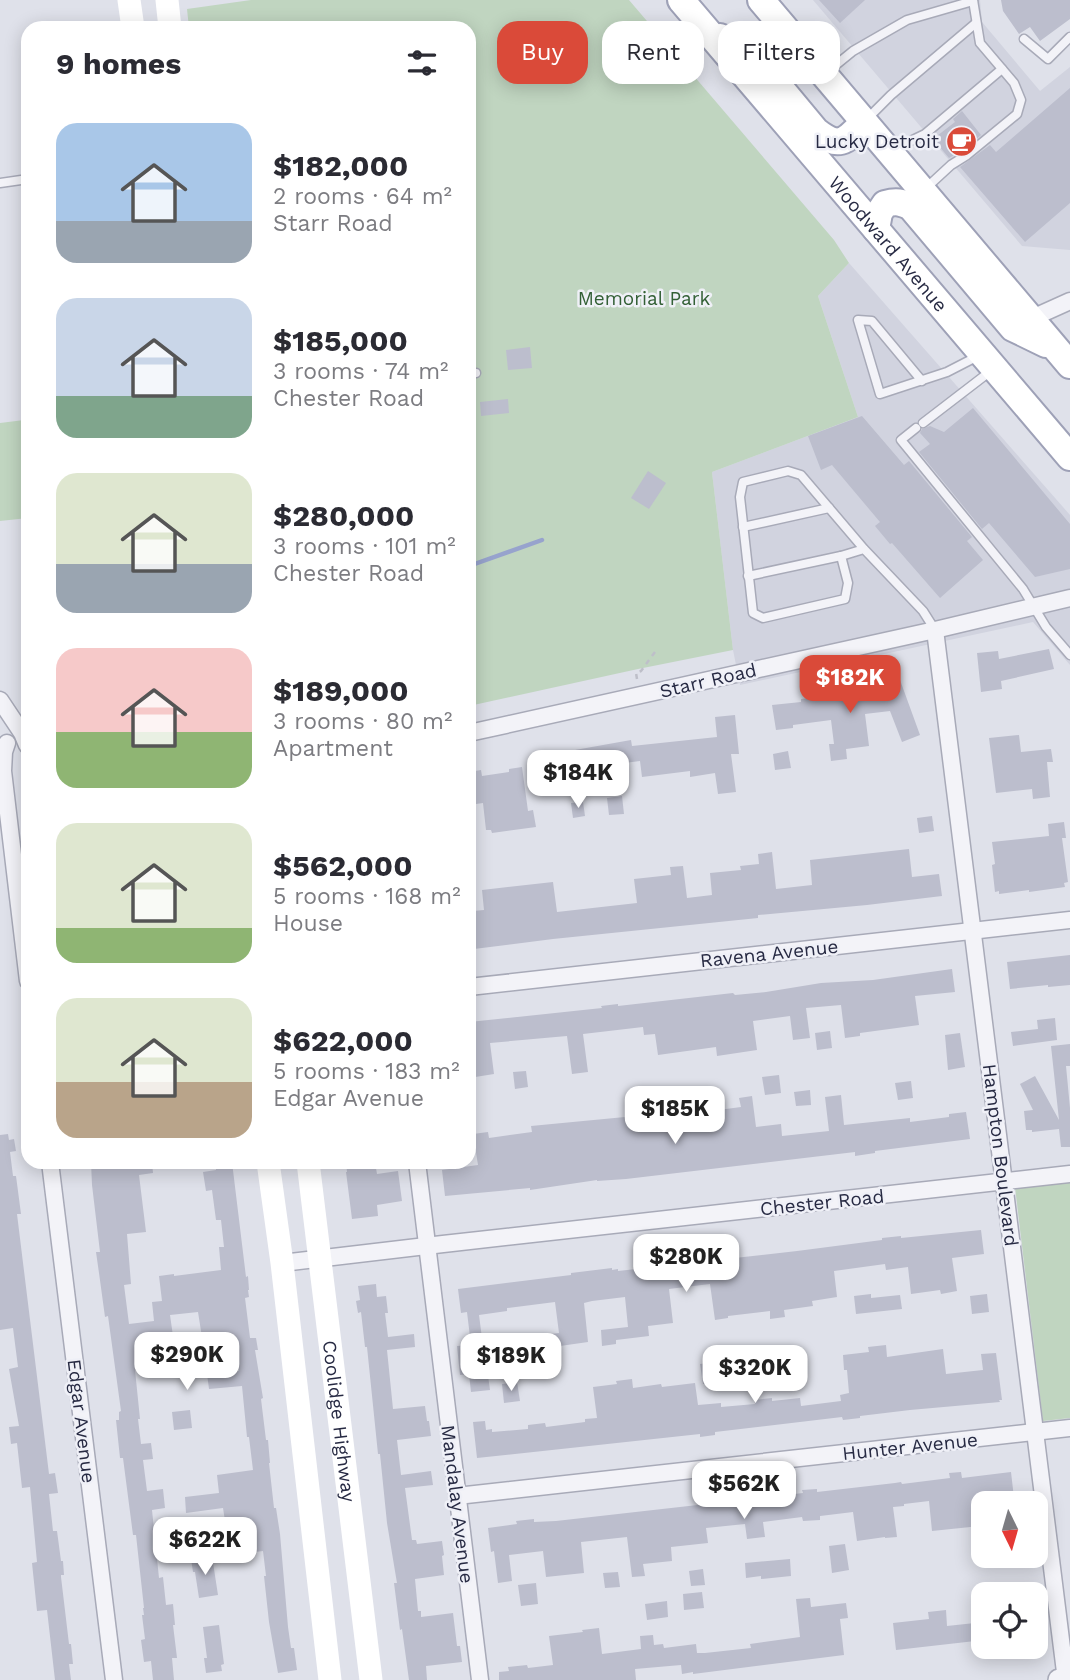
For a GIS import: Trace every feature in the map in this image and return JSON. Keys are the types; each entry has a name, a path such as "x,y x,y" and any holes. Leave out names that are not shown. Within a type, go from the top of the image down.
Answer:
{"main road":[{"path":"130,0 132,21"},
{"path":"167,0 169,21"},
{"name":"Woodward Avenue","path":"681,0 1070,457"},
{"path":"770,6 782,21"},
{"path":"706,30 752,54 816,131 828,141 845,140 864,122"},
{"path":"832,84 1062,356"},
{"path":"876,229 879,213 886,204 903,202 911,207 1013,328 1062,356"},
{"name":"Coolidge Highway","path":"269,1169 330,1680"},
{"name":"Coolidge Highway","path":"308,1169 372,1680"}],"street":[{"path":"1030,318 1070,301"},
{"name":"Starr Road","path":"476,731 1070,598"},
{"name":"Hampton Boulevard","path":"935,630 1067,1679"},
{"path":"0,700 21,732"},
{"path":"21,744 3,742 3,771 21,922"},
{"name":"Ravena Avenue","path":"476,986 1070,920"},
{"name":"Edgar Avenue","path":"51,1169 114,1680"},
{"name":"Mandalay Avenue","path":"418,1169 480,1680"},
{"name":"Chester Road","path":"282,1263 1070,1174"},
{"name":"Hunter Avenue","path":"457,1496 1070,1428"},
{"path":"1059,1680 1067,1679"}],"lane":[{"path":"840,62 853,51 908,20 973,1 980,43 1014,83 1021,100 1017,114 922,191"},
{"path":"864,122 891,95 976,23"},
{"path":"1024,39 1048,59 1070,37"},
{"path":"888,151 925,134 1002,69"},
{"path":"0,183 21,181"},
{"path":"922,381 872,321 858,320 880,394 988,361"},
{"path":"988,361 901,440 1023,589 1046,627 1070,654"},
{"path":"841,556 848,583 845,598 763,618 752,613 740,497 743,482 788,471 801,475 864,549 923,611 935,630"},
{"path":"743,527 829,508"},
{"path":"748,576 864,549"}],"path":[{"path":"640,695 636,673 641,671 655,652"}],"shaded area":[{"path":"813,0 980,0 982,22 1040,91 1070,67 1070,250 1022,246 840,32 840,21 831,21"},
{"path":"849,263 1070,515 1070,665 1033,622 740,685 733,650 712,472 858,417 818,296"}],"green space":[{"name":"Memorial Park","path":"251,0 629,0 647,21 602,21 602,84 701,84 834,240 849,263 818,296 858,417 712,472 733,650 476,704 476,21 188,21 187,9"},
{"path":"21,420 21,519 0,521 0,423"},
{"path":"1070,1181 1070,1418 1043,1421 1015,1187"}],"building":[{"path":"819,0 865,0 840,23"},
{"path":"1001,0 1070,0 1070,19 1040,41 1030,27 1019,34 1003,11"},
{"path":"1070,88 1070,203 1025,242 960,167 990,145 996,152"},
{"path":"962,111 981,135 949,158 933,139 955,122 953,119"},
{"path":"530,347 532,368 508,370 506,350"},
{"path":"508,399 509,413 481,416 480,402"},
{"path":"973,408 1070,524 1070,569 1035,577 989,523 982,529 919,452 930,444 920,433 922,429 930,426 944,432"},
{"path":"862,416 904,465 909,461 972,537 967,541 983,560 940,598 875,526 880,522 832,465 821,470 808,436"},
{"path":"648,471 666,483 649,509 631,498"},
{"path":"1049,649 1054,669 1001,681 1002,689 981,692 977,653 998,651 999,659"},
{"path":"900,680 920,735 902,742 890,711 865,714 869,746 846,749 847,759 831,761 829,744 834,744 831,720 776,730 772,705 828,696 828,691 883,687"},
{"path":"735,715 739,754 731,754 736,792 718,794 715,773 690,777 690,771 642,777 640,761 594,767 595,774 578,777 575,750 631,740 632,746 717,737 715,717"},
{"path":"1019,735 1021,752 1051,749 1053,762 1047,762 1050,797 1033,799 1032,789 996,793 989,738"},
{"path":"788,751 791,768 775,770 773,754"},
{"path":"522,767 528,811 533,810 536,827 492,833 491,830 486,830 483,803 476,804 476,771 481,770 482,776 509,772 509,769"},
{"path":"622,796 624,814 609,815 607,798"},
{"path":"583,802 585,816 573,818 571,803"},
{"path":"932,816 934,831 919,833 917,818"},
{"path":"1064,822 1066,838 1062,838 1068,882 1064,883 1065,887 1029,892 995,892 992,842 1049,836 1048,824"},
{"path":"909,849 912,877 939,874 942,896 476,949 476,911 484,910 482,890 553,882 557,912 637,903 634,879 671,875 670,867 683,866 687,898 712,895 710,873 741,870 740,866 759,864 758,854 772,852 776,889 812,885 810,860"},
{"path":"1070,955 1070,985 1010,989 1007,962"},
{"path":"952,969 955,992 915,996 919,1025 860,1033 860,1036 845,1038 841,1005 806,1008 810,1038 793,1040 790,1016 753,1021 757,1050 717,1056 716,1047 658,1055 655,1034 644,1035 643,1027 583,1034 588,1072 572,1074 567,1036 490,1043 494,1074 476,1077 476,1021 618,1004 873,980"},
{"path":"1055,1018 1057,1040 1013,1046 1011,1032 1038,1029 1037,1020"},
{"path":"830,1031 832,1048 817,1050 815,1033"},
{"path":"960,1033 965,1067 948,1070 945,1035"},
{"path":"1070,1044 1070,1066 1066,1066 1070,1147 1061,1147 1059,1129 1032,1132 1026,1130 1024,1111 1033,1110 1020,1084 1035,1076 1059,1120 1051,1046"},
{"path":"526,1071 528,1087 515,1089 513,1072"},
{"path":"779,1075 781,1093 765,1095 762,1077"},
{"path":"911,1081 913,1098 898,1100 895,1083"},
{"path":"810,1090 811,1105 796,1106 794,1092"},
{"path":"693,1092 696,1113 741,1107 739,1098 752,1096 756,1127 781,1124 782,1136 829,1131 825,1097 841,1095 844,1125 910,1118 910,1122 966,1112 970,1139 855,1156 855,1152 626,1179 597,1180 530,1190 445,1196 442,1170 476,1169 478,1165 476,1134 488,1132 489,1138 532,1132 531,1126 625,1117 636,1113 637,1119 683,1114 681,1094"},
{"path":"8,1134 9,1140 14,1139 16,1151 10,1152 21,1214 17,1214 49,1474 55,1473 58,1493 49,1494 53,1531 57,1531 63,1561 64,1575 61,1577 73,1664 69,1664 71,1680 55,1680 47,1610 37,1611 32,1563 37,1562 30,1487 22,1488 17,1443 11,1444 9,1427 19,1426 9,1369 18,1367 13,1328 0,1330 0,1135"},
{"path":"91,1169 153,1169 153,1173 139,1175 146,1232 127,1234 131,1284 124,1285 129,1324 154,1321 152,1302 162,1301 159,1276 221,1270 219,1247 224,1247 221,1220 216,1220 212,1190 206,1191 203,1172 233,1169 246,1277 248,1276 249,1297 245,1298 250,1338 256,1338 258,1350 255,1350 263,1398 274,1508 280,1534 288,1627 297,1670 278,1673 269,1622 263,1551 255,1552 250,1518 225,1521 223,1508 186,1513 185,1497 219,1493 217,1475 253,1470 242,1386 209,1389 207,1374 239,1371 236,1346 204,1350 198,1312 170,1315 174,1343 138,1348 140,1369 135,1370 141,1444 151,1443 153,1459 143,1460 147,1491 163,1489 165,1508 152,1510 159,1578 163,1577 166,1605 173,1604 177,1658 172,1658 174,1680 153,1680 151,1661 144,1662 141,1640 145,1639 142,1615 144,1608 136,1535 133,1535 123,1458 120,1458 116,1420 119,1420 121,1411 96,1252 100,1252"},
{"path":"347,1169 376,1169 377,1174 398,1171 402,1201 377,1205 378,1216 352,1219"},
{"path":"981,1230 984,1254 952,1258 957,1291 941,1294 940,1290 911,1294 908,1267 886,1270 885,1264 834,1271 837,1297 812,1301 813,1306 784,1310 785,1317 770,1319 770,1311 715,1320 710,1284 669,1289 673,1323 648,1326 649,1336 616,1340 616,1344 602,1346 601,1330 628,1327 625,1297 592,1301 584,1303 588,1342 560,1346 561,1350 486,1361 490,1390 471,1392 469,1374 460,1375 457,1346 471,1345 467,1312 461,1313 458,1289 612,1268 618,1271 797,1251 882,1238","holes":["555,1302 559,1333 543,1335 544,1338 483,1346 479,1315 507,1311 507,1308"]},
{"path":"376,1284 377,1297 386,1296 388,1337 414,1334 415,1347 387,1350 393,1409 425,1406 431,1436 397,1440 401,1475 431,1471 433,1485 405,1488 412,1540 416,1540 417,1544 442,1541 444,1555 444,1575 415,1579 418,1611 421,1611 421,1617 453,1613 457,1646 460,1646 462,1662 426,1666 427,1680 409,1680 394,1583 397,1583 378,1454 367,1347 361,1312 358,1313 356,1301 360,1300 358,1286"},
{"path":"871,1294 871,1298 900,1295 902,1309 856,1314 854,1296"},
{"path":"987,1294 989,1312 972,1314 970,1296"},
{"path":"886,1345 887,1357 943,1349 946,1374 983,1370 981,1354 996,1353 1002,1400 843,1420 842,1417 715,1432 715,1435 700,1437 700,1434 477,1458 473,1422 485,1421 486,1430 492,1429 492,1432 528,1429 528,1425 545,1423 546,1427 585,1422 585,1419 597,1418 593,1387 617,1384 616,1381 632,1379 633,1388 695,1383 698,1405 721,1403 721,1407 755,1404 754,1400 772,1398 772,1401 800,1398 801,1406 841,1401 840,1395 849,1393 843,1355 869,1352 868,1347"},
{"path":"186,1351 188,1368 170,1370 168,1352"},
{"path":"773,1359 775,1374 760,1376 758,1361"},
{"path":"716,1362 718,1382 703,1384 700,1364"},
{"path":"517,1382 520,1401 504,1403 502,1384"},
{"path":"190,1410 192,1428 174,1430 172,1412"},
{"path":"961,1472 962,1478 1011,1472 1013,1491 971,1491 971,1527 932,1531 929,1501 893,1507 897,1537 857,1541 853,1512 820,1516 820,1520 803,1521 802,1517 763,1522 765,1537 747,1539 745,1524 706,1528 708,1543 671,1547 672,1561 643,1564 645,1576 632,1577 627,1537 581,1542 584,1573 546,1577 543,1551 509,1555 512,1581 498,1583 494,1551 491,1552 488,1528 517,1524 516,1521 556,1521 803,1493 802,1490 817,1489 817,1492 902,1484 950,1478 949,1473"},
{"path":"845,1544 849,1570 832,1573 829,1546"},
{"path":"212,1556 218,1595 199,1598 191,1559"},
{"path":"790,1559 791,1576 746,1578 745,1563"},
{"path":"703,1569 705,1585 691,1586 689,1571"},
{"path":"618,1572 620,1587 605,1588 603,1573"},
{"path":"536,1583 538,1604 521,1606 518,1585"},
{"path":"702,1592 704,1608 684,1610 683,1594"},
{"path":"810,1598 811,1607 846,1603 848,1618 840,1619 844,1655 693,1674 682,1674 681,1665 635,1669 636,1680 499,1680 499,1672 509,1671 508,1667 553,1665 549,1636 583,1632 582,1630 599,1628 602,1654 641,1649 640,1636 653,1635 654,1645 663,1644 664,1648 696,1644 697,1653 751,1648 750,1644 800,1637 796,1599"},
{"path":"667,1601 668,1617 647,1620 645,1604"},
{"path":"946,1610 947,1626 971,1623 971,1641 896,1650 893,1623 929,1619 928,1612"},
{"path":"219,1625 224,1664 221,1665 222,1671 206,1673 203,1627"}],"waterway":[{"path":"476,564 542,540"}],"place":[{"name":"Lucky Detroit","path":"962,141"}]}
